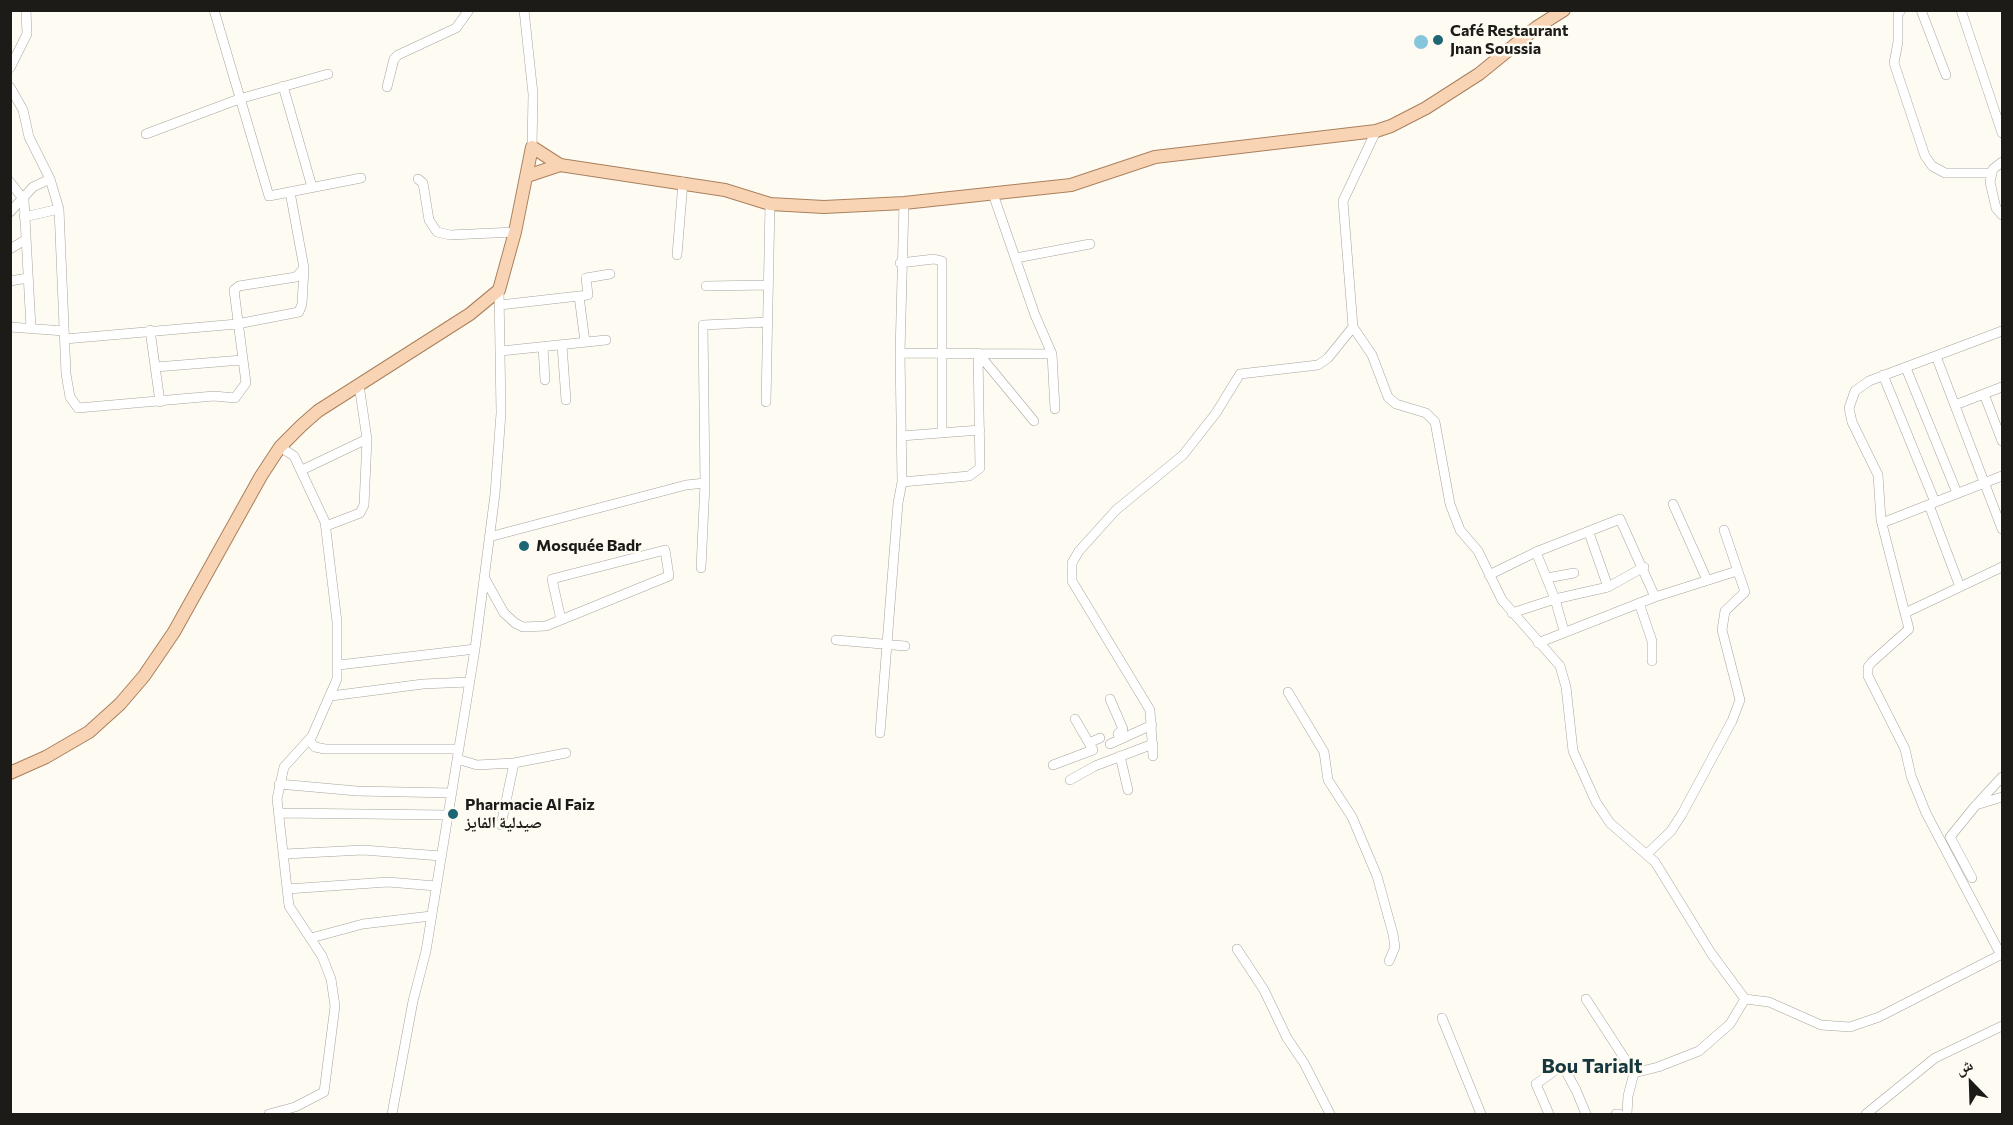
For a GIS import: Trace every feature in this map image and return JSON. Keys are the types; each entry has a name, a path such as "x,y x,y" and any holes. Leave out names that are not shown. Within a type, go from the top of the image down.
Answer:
{"main road":[{"path":"10,773 46,757 89,732 120,704 144,676 174,632 261,476 280,447 318,411 470,314 499,290 515,232 532,147 560,165 683,182 725,190 770,204 824,207 904,203 1078,184 1155,157 1376,131 1408,118 1447,96 1479,74 1537,27 1563,10"},
{"path":"527,176 560,165"}],"street":[{"path":"10,68 27,34 26,10"},
{"path":"214,10 269,196 361,178"},
{"path":"387,87 394,59 398,55 456,28 469,10"},
{"path":"524,10 533,94 532,147"},
{"path":"1901,10 1898,14 1898,42 1894,63 1925,156 1932,166 1945,172 1991,173"},
{"path":"1921,10 1946,75"},
{"path":"1961,10 2002,133"},
{"path":"146,134 239,99 327,74"},
{"path":"283,86 312,187"},
{"path":"10,87 23,110 29,137 50,179 59,209 70,397 78,408 214,396 235,398 246,383 233,295 239,286 296,277 304,268"},
{"path":"1376,131 1343,201 1353,327 1372,355 1388,397 1396,404 1426,413 1435,422 1455,520 1467,540 1478,551 1502,600 1557,662 1564,676 1573,751 1596,802 1610,823 1647,854 1670,883 1711,953 1745,999 1769,1002 1821,1025 1856,1026 1879,1017 2002,955 1926,813 1911,776 1905,749 1868,676 1868,667 1872,662 1909,629 1882,523 1878,476 1852,422 1849,408 1860,386 1883,375 2002,331"},
{"path":"2002,162 1991,173 1992,195 1996,208 2002,215"},
{"path":"10,212 24,200 33,187 50,179"},
{"path":"418,179 423,183 429,220 437,232 450,235 515,232"},
{"path":"10,182 24,200 31,328"},
{"path":"677,255 683,182"},
{"path":"10,327 31,328 65,335 237,324 299,312 302,304 304,268 290,192"},
{"path":"993,194 1052,354 1055,409"},
{"path":"880,733 902,482 900,263 904,203"},
{"path":"766,402 770,204"},
{"path":"24,217 59,209"},
{"path":"10,249 25,240"},
{"path":"1016,258 1090,244"},
{"path":"900,263 934,259 942,261 942,432"},
{"path":"500,305 588,295 586,278 610,274"},
{"path":"10,281 28,278"},
{"path":"706,286 768,285"},
{"path":"392,1114 431,916 475,648 501,413 499,290"},
{"path":"579,296 585,342"},
{"path":"701,568 705,483 703,325 768,322"},
{"path":"1154,756 1150,710 1072,581 1072,562 1116,510 1183,455 1216,413 1240,374 1318,365 1328,358 1353,327"},
{"path":"150,330 160,402"},
{"path":"501,351 606,340"},
{"path":"562,345 566,399"},
{"path":"543,347 545,380"},
{"path":"900,353 1052,354"},
{"path":"978,353 1034,421"},
{"path":"902,482 969,476 980,468 978,353"},
{"path":"1936,356 2002,529"},
{"path":"156,367 242,360"},
{"path":"1906,368 1957,493"},
{"path":"1883,375 1932,503 1960,587"},
{"path":"326,526 363,510 366,439 358,385"},
{"path":"1955,405 2002,387"},
{"path":"1984,394 2002,441"},
{"path":"901,436 980,430"},
{"path":"302,470 366,439"},
{"path":"269,1114 295,1107 317,1097 324,1090 335,1006 327,968 290,909 279,813 279,784 288,761 309,740 321,721 331,696 339,665 326,526 294,456 280,447"},
{"path":"1882,523 2002,476"},
{"path":"489,537 686,485 705,483"},
{"path":"1673,504 1707,580"},
{"path":"1489,575 1536,552 1620,519 1656,597"},
{"path":"1647,854 1671,831 1682,814 1737,711 1740,691 1726,654 1722,630 1725,611 1745,592 1724,531"},
{"path":"1589,533 1608,587"},
{"path":"484,577 504,613 515,623 523,627 546,626 561,620 669,576 665,550 552,579 561,620"},
{"path":"1536,552 1555,599 1564,631"},
{"path":"1512,613 1555,599 1608,587 1644,567"},
{"path":"1905,613 2002,567"},
{"path":"1538,643 1639,603 1737,571"},
{"path":"1547,578 1574,573"},
{"path":"1639,603 1652,641 1652,661"},
{"path":"836,640 905,646"},
{"path":"339,665 475,648"},
{"path":"331,696 423,684 470,682"},
{"path":"1288,692 1324,752 1328,780 1352,817 1377,876 1395,947 1389,961"},
{"path":"1110,699 1123,729 1118,734 1121,738"},
{"path":"1053,765 1093,750 1075,719"},
{"path":"1110,744 1152,725"},
{"path":"1089,743 1100,738"},
{"path":"309,740 317,748 325,749 459,749"},
{"path":"1070,780 1120,756 1153,744"},
{"path":"457,759 477,765 514,763 566,753"},
{"path":"1120,756 1128,790"},
{"path":"501,825 514,763"},
{"path":"1972,878 1950,837 2002,777"},
{"path":"279,784 357,791 452,793"},
{"path":"1976,805 2002,797"},
{"path":"279,813 448,815"},
{"path":"285,854 363,850 441,856"},
{"path":"287,890 388,882 436,886"},
{"path":"310,938 363,924 431,916"},
{"path":"1237,950 1264,990 1287,1038 1304,1063 1330,1114"},
{"path":"1586,999 1634,1073 1628,1095 1628,1114"},
{"path":"1634,1073 1658,1067 1699,1051 1730,1024 1745,999"},
{"path":"1442,1018 1481,1114"},
{"path":"1866,1114 1935,1058 2002,1026"},
{"path":"1549,1114 1537,1082 1562,1067 1586,1114"}],"water":[{"path":"1421,35 1426,37 1428,42 1426,47 1421,49 1416,47 1414,42 1416,37"}],"place":[{"name":"Café Restaurant Jnan Soussia","path":"1438,40"},
{"name":"Mosquée Badr","path":"524,546"},
{"name":"Pharmacie Al Faiz صيدلية الفايز","path":"453,814"}],"district":[{"name":"Bou Tarialt","path":"1592,1066"}]}
